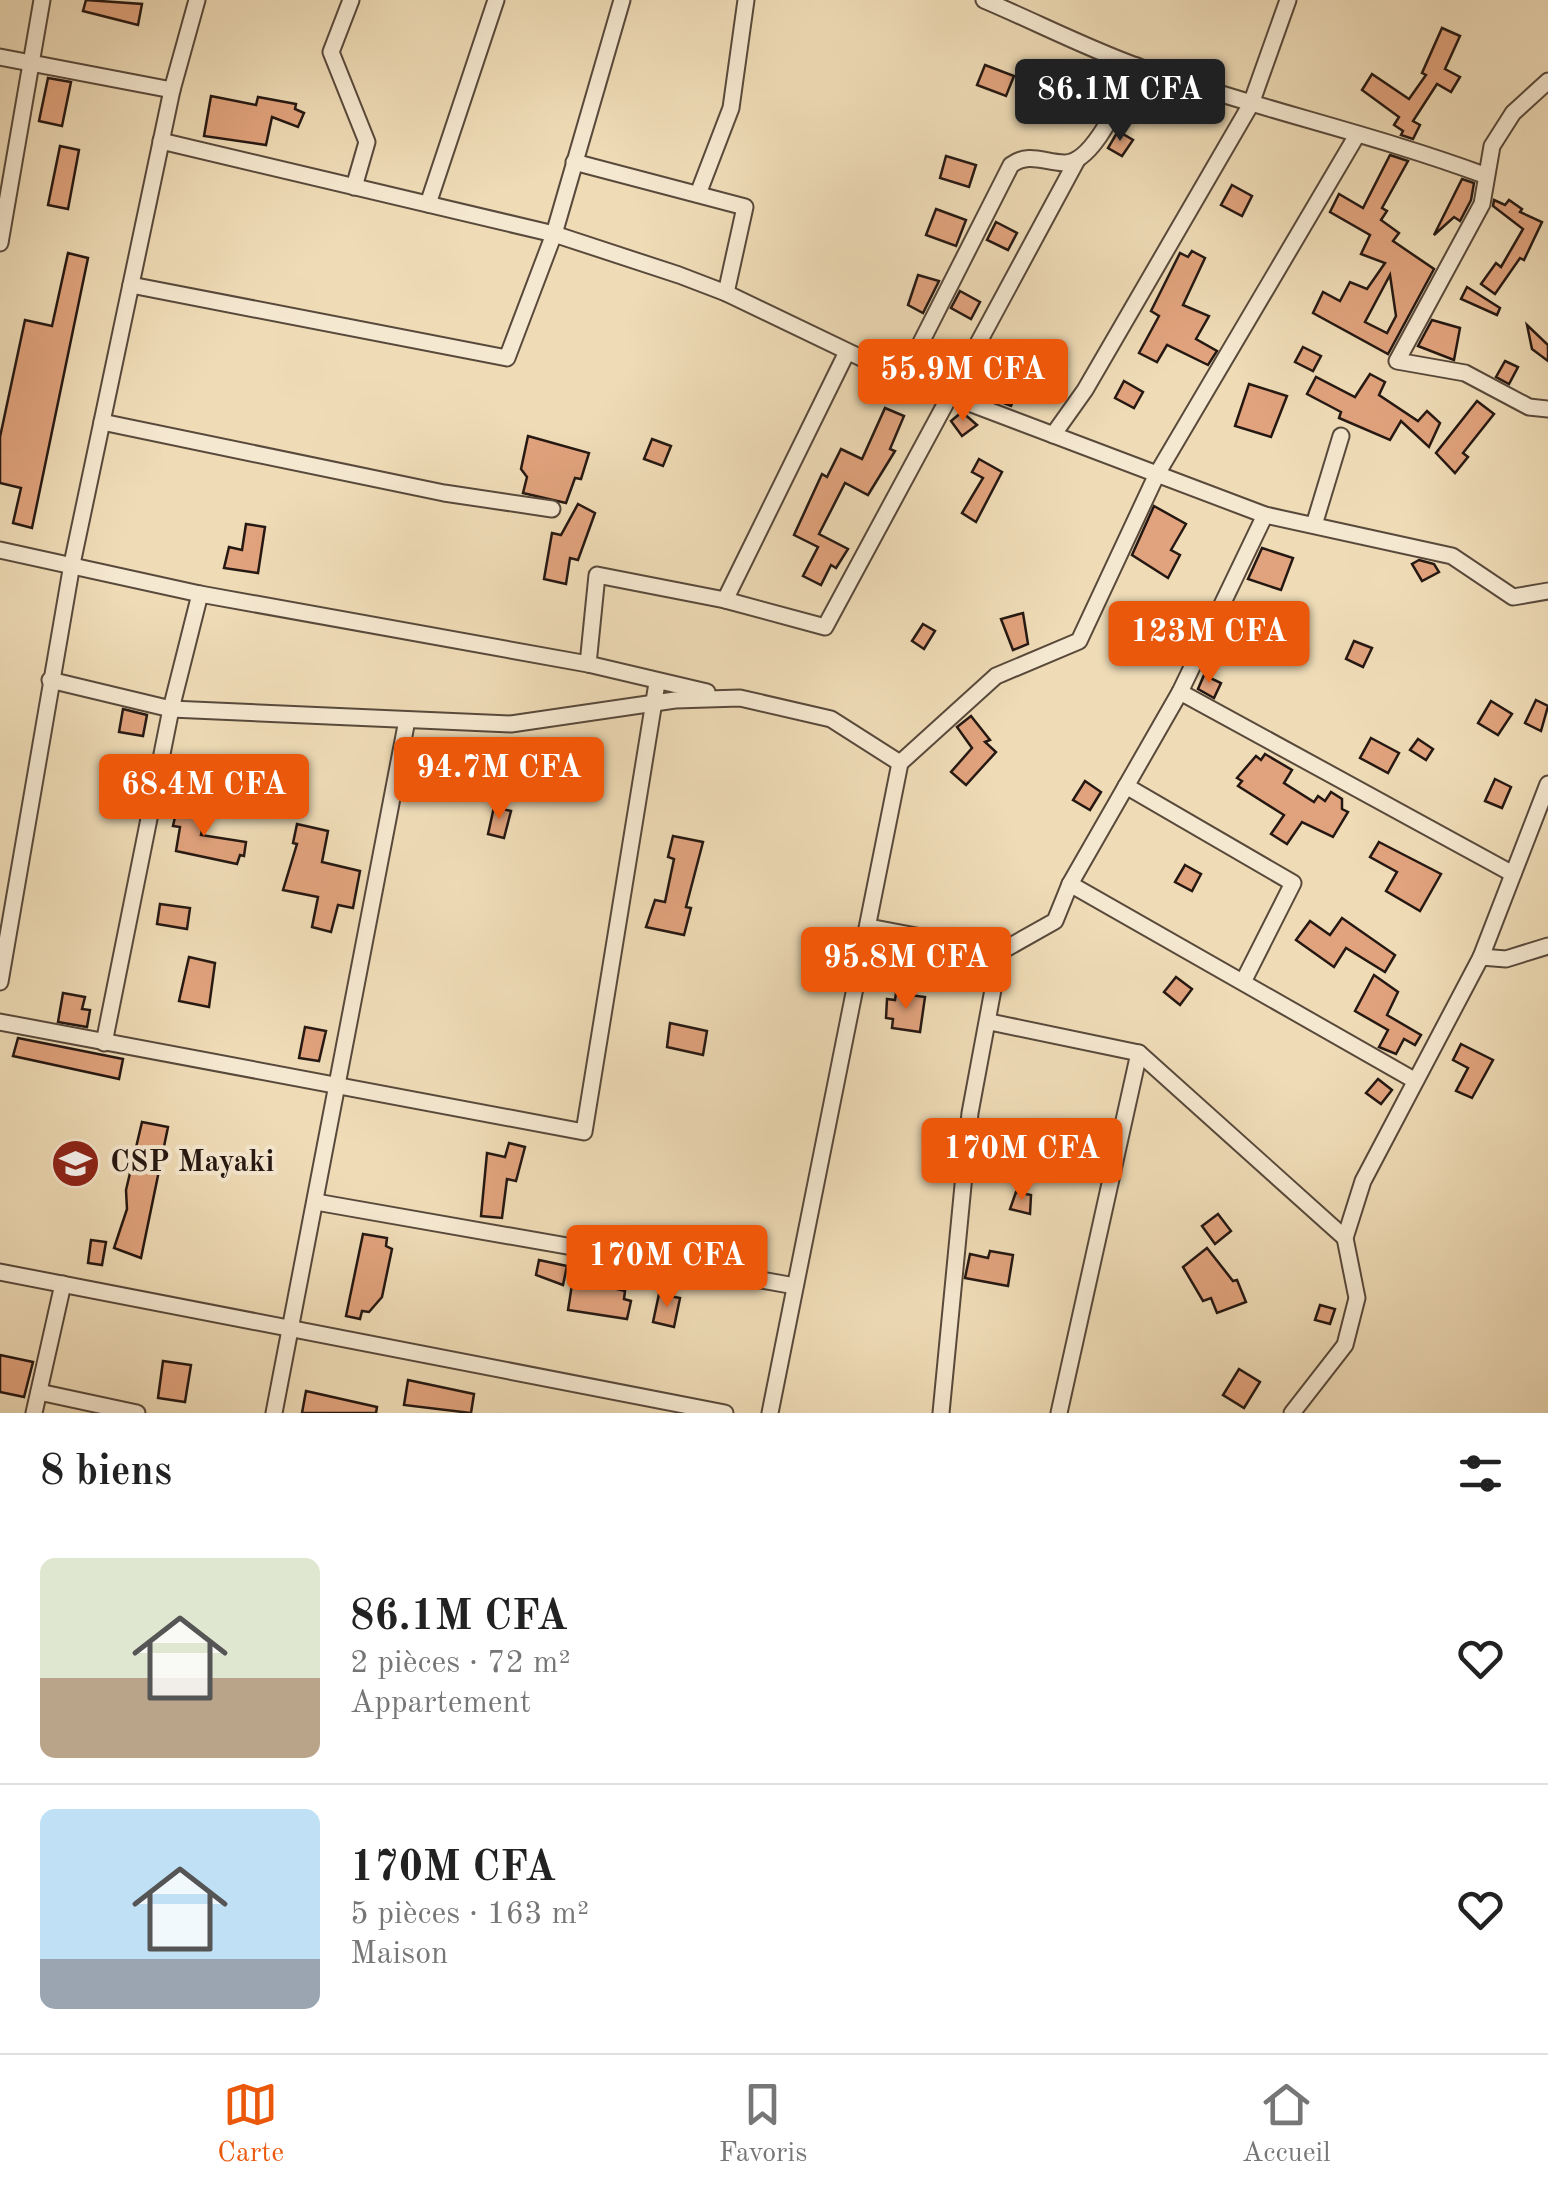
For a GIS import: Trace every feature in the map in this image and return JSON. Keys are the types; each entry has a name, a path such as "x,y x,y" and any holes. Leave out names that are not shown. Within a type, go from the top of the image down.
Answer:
{"street":[{"path":"0,243 34,64 42,0"},
{"path":"0,982 72,564 172,90 197,0"},
{"path":"352,0 331,52 367,142 354,187"},
{"path":"428,204 496,0"},
{"path":"131,285 508,358 554,234 622,0"},
{"path":"698,194 731,108 746,0"},
{"path":"984,0 1136,66 1251,104 1410,148 1484,175"},
{"path":"1053,435 1086,390 1251,104 1288,0"},
{"path":"0,58 172,90"},
{"path":"903,378 1011,165 1034,157 1066,163 1088,153 1136,66"},
{"path":"1548,81 1512,113 1492,146 1482,204 1397,361 1464,373 1529,407 1548,409"},
{"path":"770,1413 900,763 996,676 1079,641 1157,474 1357,135"},
{"path":"161,141 554,234 726,293 903,378 1265,515 1452,556 1513,596 1548,591"},
{"path":"588,664 597,575 725,600 826,627 1077,160"},
{"path":"574,162 745,207 726,293"},
{"path":"725,600 847,352"},
{"path":"102,422 444,493 552,509"},
{"path":"1314,525 1340,436"},
{"path":"869,927 1000,952 1055,921 1070,884 1180,692 1265,515"},
{"path":"0,550 200,594 588,664 657,683 832,719 900,763"},
{"path":"104,1043 171,710 200,594"},
{"path":"50,680 171,710 511,724 654,702 740,698"},
{"path":"0,1022 338,1089 584,1132 657,683"},
{"path":"1180,692 1513,874"},
{"path":"274,1413 408,720"},
{"path":"1292,1413 1345,1345 1357,1298 1345,1238 1363,1181 1481,957 1548,784"},
{"path":"1126,786 1293,883 1243,982"},
{"path":"1070,884 1414,1080"},
{"path":"1481,957 1506,958 1548,946"},
{"path":"941,1413 970,1114 1000,952"},
{"path":"990,1022 1139,1052 1345,1238"},
{"path":"1059,1413 1139,1052"},
{"path":"316,1202 795,1286"},
{"path":"0,1272 725,1413"},
{"path":"34,1413 63,1284"},
{"path":"39,1392 137,1413"}],"building":[{"path":"86,0 142,4 138,25 83,11"},
{"path":"1442,28 1460,36 1445,69 1460,77 1451,92 1437,84 1413,121 1420,125 1413,139 1401,135 1403,131 1394,125 1399,117 1362,90 1372,74 1409,99 1426,75 1422,73"},
{"path":"985,65 1014,76 1006,96 977,85"},
{"path":"48,78 71,82 62,126 39,121"},
{"path":"1143,88 1161,99 1151,113 1134,103"},
{"path":"211,96 256,105 258,97 296,104 295,109 304,113 298,127 272,117 266,145 204,136"},
{"path":"1118,131 1133,140 1122,156 1108,148"},
{"path":"60,146 79,150 68,209 48,205"},
{"path":"1390,155 1408,161 1382,208 1387,211 1381,220 1399,233 1393,241 1434,269 1388,354 1313,313 1323,292 1340,301 1350,282 1367,289 1385,263 1361,254 1370,235 1330,212 1339,194 1363,208","holes":["1390,275 1396,316 1387,333 1365,322"]},
{"path":"946,156 976,165 969,187 940,178"},
{"path":"1462,179 1474,183 1471,200 1460,221 1454,217 1434,235"},
{"path":"1232,185 1252,196 1242,216 1221,205"},
{"path":"1494,200 1505,205 1509,200 1522,209 1520,212 1542,222 1524,260 1520,258 1495,294 1481,284 1496,263 1501,267 1523,229 1493,206"},
{"path":"936,209 966,220 956,246 926,235"},
{"path":"996,222 1017,233 1008,250 987,240"},
{"path":"1192,251 1205,258 1183,305 1209,316 1196,339 1217,351 1208,365 1167,345 1157,362 1139,353 1159,316 1151,311 1180,253 1188,257"},
{"path":"68,253 88,258 32,528 13,523 21,488 0,483 0,437 25,320 52,326"},
{"path":"918,275 939,281 923,313 908,305"},
{"path":"1467,287 1500,308 1497,315 1461,299"},
{"path":"960,291 980,302 971,319 951,308"},
{"path":"1432,320 1460,328 1454,360 1418,346"},
{"path":"1527,325 1548,345 1548,361 1532,349"},
{"path":"935,341 953,351 942,370 925,360"},
{"path":"1303,347 1321,356 1313,371 1295,362"},
{"path":"1505,361 1518,367 1509,384 1496,377"},
{"path":"1370,374 1385,382 1379,395 1418,421 1427,411 1440,423 1429,447 1401,421 1390,440 1339,418 1341,412 1307,394 1316,377 1355,397"},
{"path":"1003,377 1021,384 1011,406 994,399"},
{"path":"1124,381 1143,392 1134,408 1115,398"},
{"path":"1249,384 1287,396 1271,437 1235,426"},
{"path":"1477,401 1494,414 1463,453 1468,457 1455,473 1436,453"},
{"path":"885,408 904,416 890,449 895,451 868,495 845,483 819,534 848,549 836,568 831,565 821,585 803,576 818,547 794,535 822,474 827,477 841,449 862,459"},
{"path":"962,412 977,425 962,436 951,421"},
{"path":"528,436 589,453 581,479 575,478 566,503 523,493 527,477 521,469"},
{"path":"652,439 671,446 663,466 644,459"},
{"path":"979,459 1002,472 976,522 962,513 983,478 972,472"},
{"path":"578,504 595,513 578,560 570,558 566,584 544,579 552,533 561,535"},
{"path":"1154,506 1186,524 1171,550 1180,555 1168,578 1132,555"},
{"path":"246,524 265,527 258,573 224,568 229,547 242,550"},
{"path":"1262,548 1293,558 1281,590 1248,579"},
{"path":"1419,560 1434,564 1439,572 1422,581 1412,564"},
{"path":"1143,611 1153,623 1136,637 1126,625"},
{"path":"1023,613 1028,644 1013,650 1001,619"},
{"path":"923,624 935,631 924,649 912,641"},
{"path":"1354,641 1372,648 1363,667 1346,659"},
{"path":"1204,675 1221,683 1214,698 1198,689"},
{"path":"1536,700 1548,706 1541,731 1525,723"},
{"path":"1491,701 1512,714 1498,735 1478,723"},
{"path":"123,709 147,715 143,736 119,732"},
{"path":"971,716 990,740 985,742 996,752 966,785 951,772 972,748 957,727"},
{"path":"1371,738 1399,753 1388,773 1360,758"},
{"path":"1418,739 1433,749 1426,760 1410,750"},
{"path":"1265,754 1292,770 1284,783 1314,802 1318,796 1325,801 1331,792 1342,799 1342,809 1348,812 1333,837 1302,822 1287,844 1271,834 1284,815 1238,786 1242,781 1237,778 1256,756 1261,760"},
{"path":"1495,779 1511,787 1502,808 1485,801"},
{"path":"1085,781 1101,792 1090,810 1073,800"},
{"path":"494,807 511,811 504,838 488,834"},
{"path":"177,808 205,814 201,835 246,842 244,856 240,855 237,864 176,851 180,827 173,826"},
{"path":"297,824 328,831 322,862 360,871 353,908 338,905 331,932 312,927 318,897 283,890 297,844 293,843"},
{"path":"673,836 703,842 686,907 691,908 684,935 646,927 655,900 665,902 674,859 668,857"},
{"path":"1379,842 1441,874 1420,911 1386,891 1397,872 1370,857"},
{"path":"1185,865 1201,874 1192,891 1175,882"},
{"path":"160,904 190,908 187,929 157,924"},
{"path":"1342,918 1395,955 1385,972 1346,948 1334,967 1296,940 1310,921 1330,935"},
{"path":"189,957 215,963 209,1007 179,1001"},
{"path":"1374,975 1398,992 1387,1015 1421,1035 1415,1045 1404,1039 1396,1054 1379,1047 1388,1030 1355,1011"},
{"path":"1176,977 1192,989 1180,1005 1164,992"},
{"path":"63,993 85,997 82,1009 90,1010 87,1027 58,1022"},
{"path":"896,993 925,997 920,1032 892,1028 893,1019 886,1018 887,999 895,1000"},
{"path":"670,1023 707,1031 703,1055 667,1047"},
{"path":"305,1027 326,1031 319,1061 299,1058"},
{"path":"18,1038 123,1059 119,1079 13,1056"},
{"path":"1461,1044 1493,1060 1472,1098 1456,1091 1468,1068 1453,1060"},
{"path":"1378,1079 1392,1090 1381,1104 1366,1093"},
{"path":"142,1122 168,1127 141,1258 114,1248 127,1209 126,1190"},
{"path":"509,1143 525,1147 516,1181 507,1179 502,1218 481,1216 487,1153 505,1157"},
{"path":"1016,1192 1031,1195 1030,1214 1010,1209"},
{"path":"1218,1214 1231,1231 1215,1244 1202,1226"},
{"path":"363,1234 387,1238 386,1246 392,1249 382,1297 369,1312 362,1311 360,1319 346,1316"},
{"path":"91,1240 106,1242 102,1265 88,1263"},
{"path":"1207,1248 1233,1281 1237,1280 1246,1302 1217,1313 1211,1298 1203,1301 1183,1267"},
{"path":"990,1251 1013,1255 1008,1286 965,1278 970,1254 988,1258"},
{"path":"539,1260 567,1266 563,1285 536,1275"},
{"path":"573,1278 625,1291 624,1299 631,1301 627,1319 568,1310"},
{"path":"659,1294 680,1298 674,1327 653,1322"},
{"path":"1320,1305 1335,1309 1330,1324 1315,1320"},
{"path":"0,1355 33,1362 24,1397 0,1392"},
{"path":"163,1361 191,1365 185,1402 158,1398"},
{"path":"1239,1369 1260,1382 1244,1408 1223,1395"},
{"path":"408,1380 474,1394 471,1413 404,1405"},
{"path":"306,1391 377,1407 376,1413 302,1413"}],"place":[{"name":"CSP Mayaki","path":"75,1163"}]}
